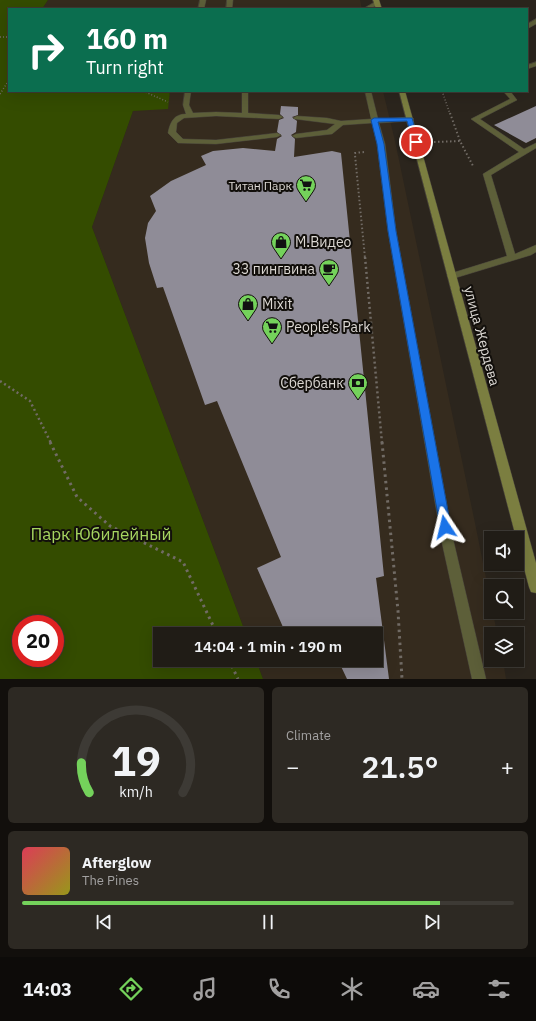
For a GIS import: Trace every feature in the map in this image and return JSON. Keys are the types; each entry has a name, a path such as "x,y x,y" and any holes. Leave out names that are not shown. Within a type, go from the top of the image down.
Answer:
{"main road":[{"name":"улица Жердева","path":"402,92 536,587"}],"lane":[{"path":"367,8 377,1"},
{"path":"188,92 186,105 190,115"},
{"path":"245,92 245,115"},
{"path":"368,92 380,142 392,231 448,543 479,679"},
{"path":"507,92 514,100 476,119 524,152"},
{"path":"277,135 216,142 181,141 172,133 174,122 182,116 245,115 279,117"},
{"path":"297,118 328,120 342,123 410,119"},
{"path":"296,136 329,132 342,123"},
{"path":"512,258 487,174 536,145"},
{"path":"452,276 528,253 536,248"}],"path":[{"path":"0,94 8,82"},
{"path":"145,92 168,102"},
{"path":"442,92 460,141 474,169 476,172 487,174"},
{"path":"416,142 460,141"},
{"path":"380,142 369,143 371,148 369,152 355,153 355,155 398,604 402,679"},
{"path":"0,381 30,401 77,497 110,526 183,562 214,627"},
{"path":"232,667 238,679"}],"shaded area":[{"path":"48,0 360,0 362,8 43,8"},
{"path":"170,92 383,92 395,141 486,579 484,579 484,619 494,619 496,627 484,627 484,667 504,667 506,679 263,679 259,667 383,667 383,627 243,627 92,227 133,111 168,102"}],"green space":[{"name":"Парк Юбилейный","path":"0,0 48,0 43,8 8,8 8,92 170,92 168,109 133,111 92,227 243,627 153,627 153,667 259,667 263,679 0,679"}],"building":[{"name":"People’s Park","path":"281,106 298,107 298,115 292,117 297,121 296,132 291,135 295,139 294,157 332,151 341,153 384,576 376,578 382,627 283,627 257,568 281,557 217,401 205,405 163,287 157,288 149,263 145,238 148,223 156,211 150,196 171,181 206,165 201,156 213,151 243,148 275,151 277,139 282,136 277,132 279,120 284,118 280,114"},
{"path":"536,106 536,138 526,143 494,125"},
{"name":"People’s Park","path":"383,632 389,679 347,679 341,667 383,667"}],"place":[{"name":"Титан Парк","path":"306,202"},
{"name":"М.Видео","path":"281,259"},
{"name":"33 пингвина","path":"329,286"},
{"name":"Mixit","path":"248,321"},
{"name":"People’s Park","path":"272,344"},
{"name":"Сбербанк","path":"358,400"}],"route":[{"path":"416,142 410,119 374,120 380,144 392,231 445,527"}]}
